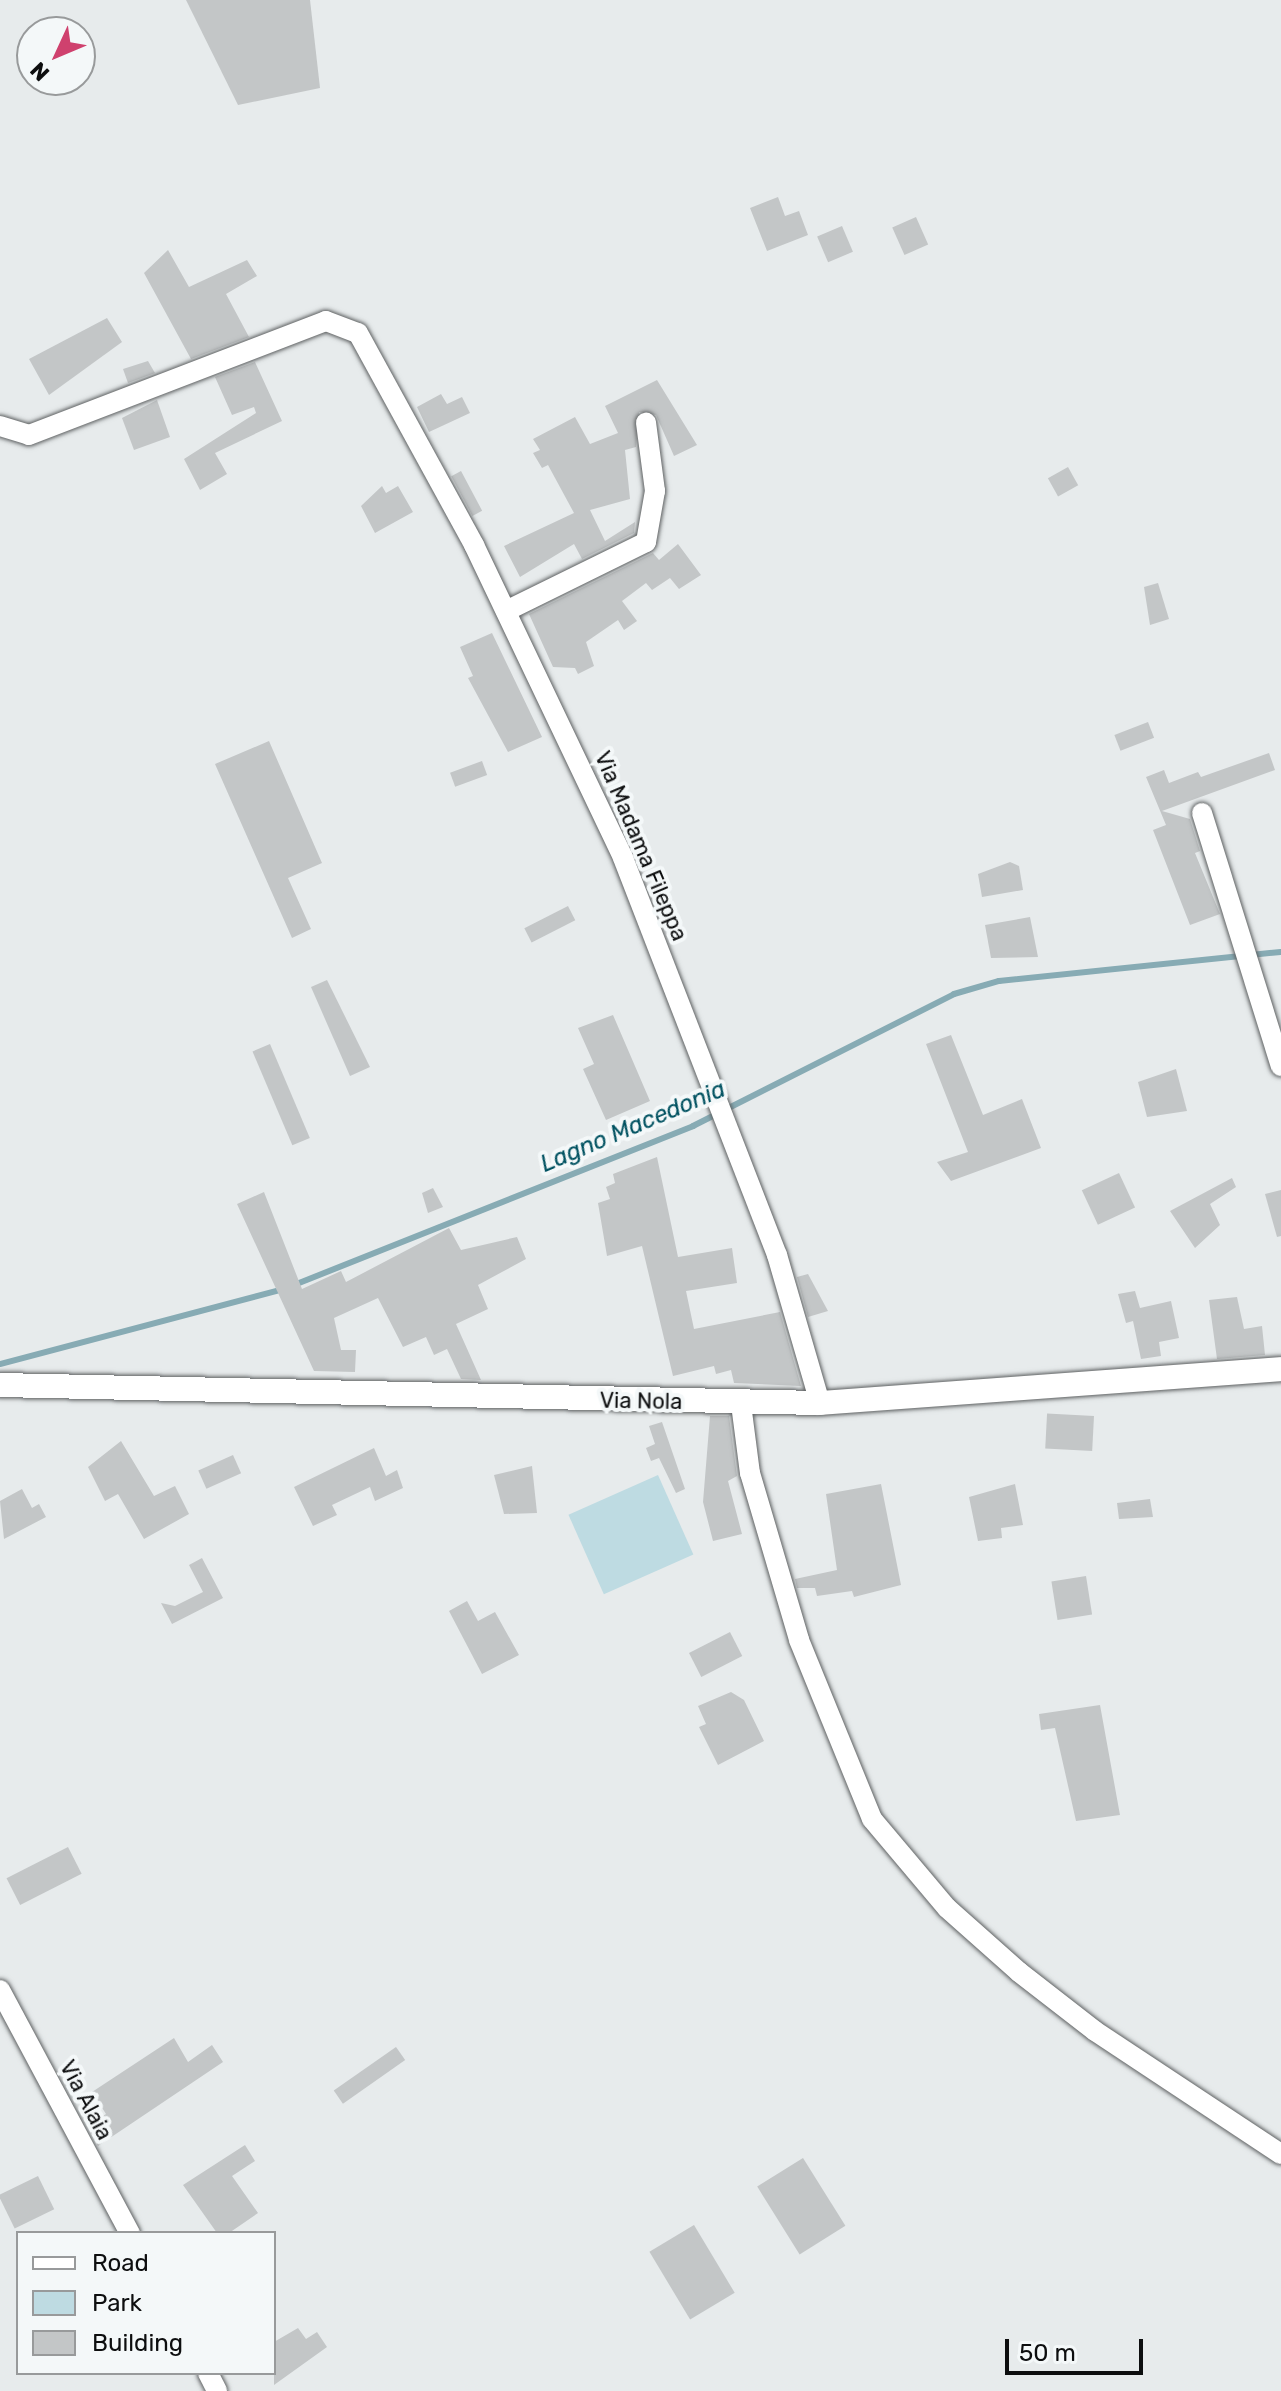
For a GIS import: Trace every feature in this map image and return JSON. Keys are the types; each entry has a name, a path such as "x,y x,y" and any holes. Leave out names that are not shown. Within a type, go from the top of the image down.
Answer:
{"street":[{"name":"Via Madama Fileppa","path":"0,426 29,435 326,321 358,333 506,611 623,858 777,1255 820,1403"},
{"path":"506,611 646,542 655,491 646,423"},
{"path":"1202,813 1281,1066"},
{"name":"Via Nola","path":"0,1385 741,1404 820,1403 1281,1369"},
{"path":"741,1404 750,1473 799,1640 872,1819 947,1908 1019,1972 1095,2031 1281,2154"},
{"name":"Via Alaia","path":"0,1990 129,2231"}],"green space":[{"path":"658,1475 693,1554 604,1594 568,1515"}],"building":[{"path":"186,0 310,0 320,88 238,105"},
{"path":"778,197 785,216 799,211 808,235 767,251 750,208"},
{"path":"916,217 928,244 904,255 892,228"},
{"path":"842,226 853,252 828,262 817,237"},
{"path":"168,250 189,287 247,260 257,276 226,294 249,337 191,359 144,273"},
{"path":"107,318 122,342 49,395 29,359"},
{"path":"148,361 155,373 128,383 123,369"},
{"path":"255,362 282,421 215,453 227,474 200,490 184,459 256,413 254,407 232,415 215,377"},
{"path":"657,380 697,445 674,456 656,415 639,412 636,447 625,450 630,499 590,510 605,541 635,522 634,533 582,559 574,544 520,577 504,546 574,513 548,465 542,468 533,453 540,450 533,439 575,417 590,444 618,433 605,406"},
{"path":"441,394 447,404 462,397 470,413 429,432 417,407"},
{"path":"157,400 170,437 134,450 122,418"},
{"path":"1068,467 1078,485 1058,497 1048,478"},
{"path":"461,471 482,511 472,516 451,476"},
{"path":"382,486 386,493 398,486 413,512 375,533 361,506"},
{"path":"678,544 701,575 679,589 670,578 652,590 646,583 622,601 637,621 624,630 618,620 586,642 594,666 578,674 575,668 553,667 529,614 653,553 659,560"},
{"path":"1158,583 1169,619 1150,625 1144,587"},
{"path":"492,633 542,737 508,752 468,678 473,676 460,647"},
{"path":"1148,722 1154,738 1120,751 1114,735"},
{"path":"269,741 322,863 288,878 311,929 292,938 215,764"},
{"path":"1269,753 1275,770 1162,811 1190,819 1200,851 1195,853 1220,914 1190,925 1153,830 1166,825 1146,777 1164,770 1169,783 1198,772 1201,777"},
{"path":"482,761 487,775 455,787 450,773"},
{"path":"1010,862 1019,866 1023,890 982,897 978,874"},
{"path":"568,906 575,920 532,943 524,928"},
{"path":"1030,917 1038,957 991,958 985,925"},
{"path":"327,980 370,1067 350,1076 311,987"},
{"path":"613,1015 650,1101 606,1120 583,1069 594,1064 578,1028"},
{"path":"951,1035 983,1115 1022,1099 1041,1148 951,1181 937,1162 968,1152 926,1044"},
{"path":"270,1044 310,1138 292,1145 253,1051"},
{"path":"1176,1069 1187,1111 1147,1117 1138,1082"},
{"path":"657,1157 678,1257 732,1248 737,1283 686,1291 694,1329 780,1312 801,1386 734,1383 731,1370 716,1374 714,1366 673,1376 642,1246 607,1256 598,1203 610,1199 606,1187 615,1183 613,1174"},
{"path":"1119,1173 1135,1207 1098,1225 1082,1190"},
{"path":"1232,1178 1236,1187 1210,1204 1220,1225 1195,1248 1170,1211"},
{"path":"433,1188 443,1207 428,1213 422,1193"},
{"path":"1281,1190 1281,1236 1277,1237 1265,1194"},
{"path":"264,1192 302,1289 341,1271 346,1282 449,1228 461,1250 517,1237 526,1259 478,1285 488,1309 456,1324 481,1380 461,1379 447,1349 434,1355 426,1337 403,1347 378,1298 334,1318 341,1350 356,1350 355,1372 314,1371 237,1204"},
{"path":"808,1274 828,1311 808,1317 797,1277"},
{"path":"1135,1291 1140,1308 1171,1301 1179,1338 1159,1342 1161,1356 1141,1359 1133,1321 1126,1323 1118,1294"},
{"path":"1237,1297 1244,1329 1262,1326 1265,1355 1217,1359 1209,1300"},
{"path":"1047,1414 1094,1416 1092,1451 1045,1448"},
{"path":"710,1416 729,1416 737,1476 728,1481 742,1534 713,1541 703,1502"},
{"path":"662,1422 685,1489 676,1493 659,1458 651,1461 646,1448 655,1444 649,1426"},
{"path":"121,1441 154,1496 175,1486 189,1514 144,1539 118,1494 105,1501 88,1467"},
{"path":"374,1448 386,1476 397,1470 403,1488 375,1501 370,1487 332,1505 337,1515 313,1526 294,1487"},
{"path":"233,1455 241,1473 206,1489 198,1470"},
{"path":"532,1466 537,1513 504,1514 494,1475"},
{"path":"881,1484 901,1585 854,1597 852,1591 817,1596 815,1588 797,1588 795,1579 837,1570 826,1494"},
{"path":"1015,1484 1023,1525 1001,1528 1002,1538 978,1541 969,1497"},
{"path":"22,1489 32,1508 39,1504 46,1517 4,1539 0,1501"},
{"path":"1150,1499 1153,1517 1119,1519 1117,1503"},
{"path":"202,1558 223,1598 172,1624 161,1603 175,1606 203,1592 189,1565"},
{"path":"1086,1576 1092,1615 1058,1620 1051,1581"},
{"path":"467,1601 478,1621 495,1612 519,1655 482,1674 449,1611"},
{"path":"730,1632 742,1656 701,1677 689,1653"},
{"path":"731,1692 744,1700 764,1741 718,1765 699,1727 706,1724 698,1706"},
{"path":"1100,1705 1120,1815 1076,1821 1055,1728 1041,1730 1039,1714"},
{"path":"68,1847 82,1874 20,1905 7,1878"},
{"path":"174,2038 188,2062 212,2045 223,2062 98,2146 88,2126 106,2114 92,2092"},
{"path":"396,2047 405,2060 343,2104 334,2091"},
{"path":"245,2145 255,2161 232,2176 258,2213 232,2231 216,2231 183,2185"},
{"path":"803,2158 845,2226 800,2254 757,2187"},
{"path":"38,2176 54,2209 15,2229 0,2195"},
{"path":"694,2225 735,2293 690,2319 649,2252"},
{"path":"298,2328 306,2339 317,2332 327,2347 274,2385 276,2341"}],"waterway":[{"name":"Lagno Macedonia","path":"294,1285 693,1126 954,994 999,981 1281,952"},
{"name":"Lagno Macedonia","path":"0,1364 283,1289"}]}
